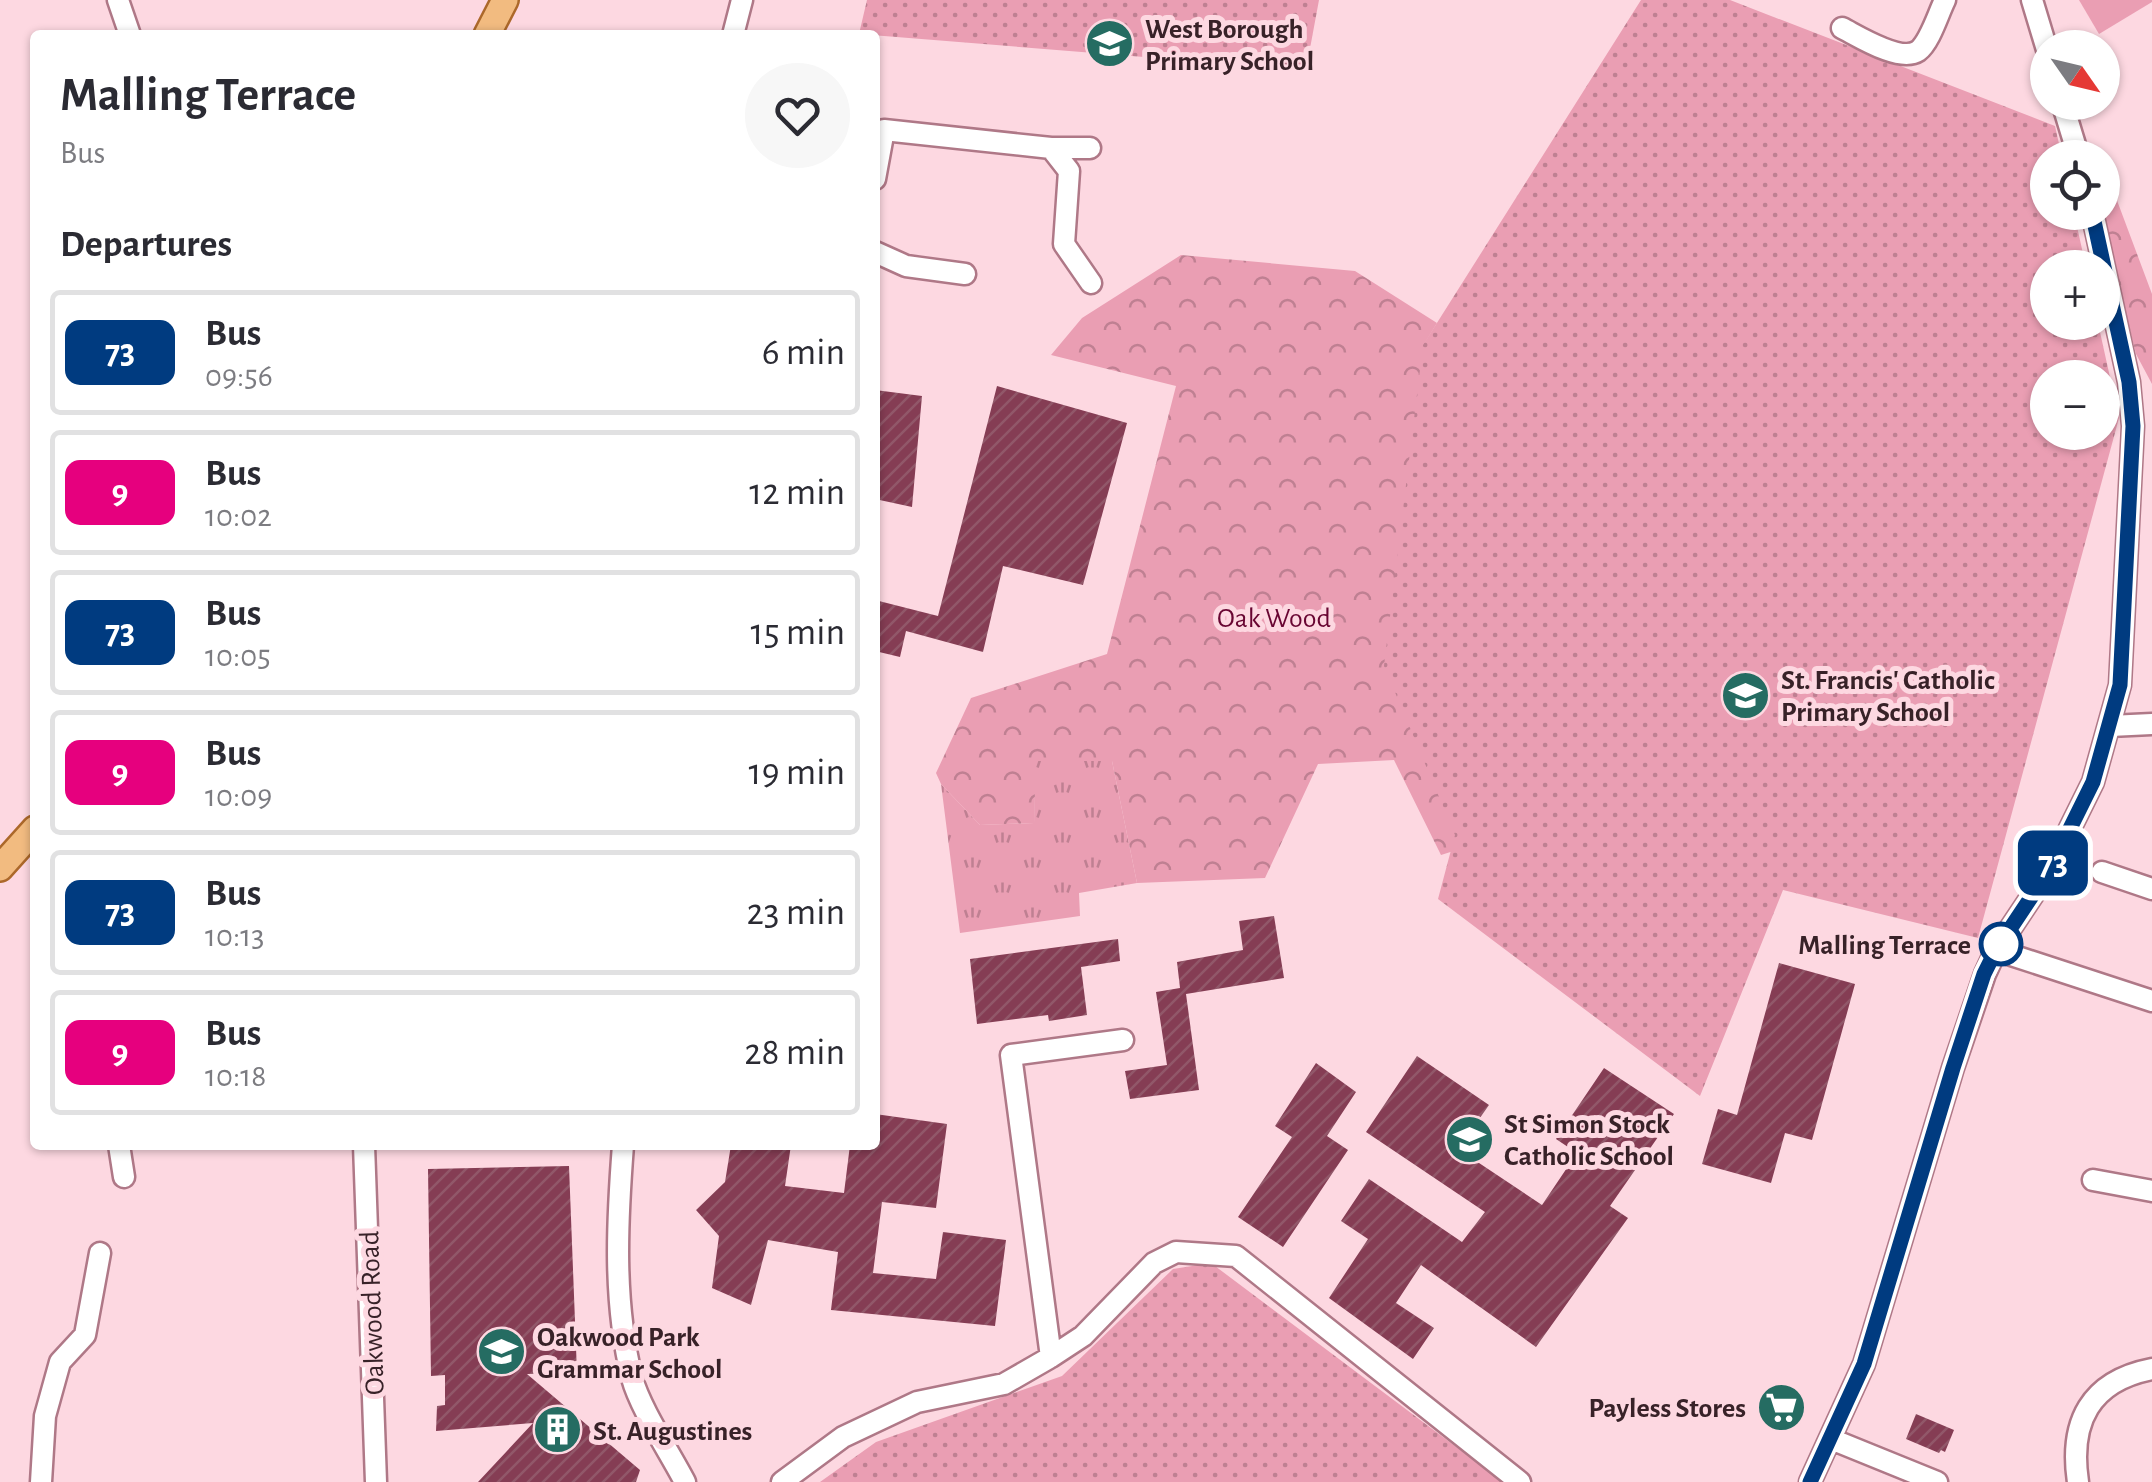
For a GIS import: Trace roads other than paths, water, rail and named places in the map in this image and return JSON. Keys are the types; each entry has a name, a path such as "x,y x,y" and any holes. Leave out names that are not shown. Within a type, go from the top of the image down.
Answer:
{"main road":[{"path":"490,30 505,0"},
{"path":"0,868 30,835"}],"street":[{"path":"118,0 128,30"},
{"path":"735,30 741,0"},
{"path":"1842,28 1888,51 1906,55 1916,52 1945,0"},
{"path":"2032,0 2041,30"},
{"path":"880,152 884,130 1051,148 1090,148"},
{"path":"1051,148 1070,171 1064,244 1091,284"},
{"path":"1810,1482 1864,1364 1984,974 2050,869 2073,824 2093,782 2110,726 2122,669 2133,426 2129,382 2096,230"},
{"path":"880,254 906,266 965,274"},
{"path":"2110,726 2152,724"},
{"path":"2102,872 2152,889"},
{"path":"1996,950 2152,1000"},
{"path":"1051,1357 1011,1055 1123,1040"},
{"path":"119,1150 124,1178"},
{"name":"Oakwood Road","path":"364,1150 376,1482"},
{"path":"622,1150 617,1224 620,1302 633,1382 685,1482"},
{"path":"2093,1180 2152,1191"},
{"path":"41,1482 45,1416 60,1362 85,1335 100,1252"},
{"path":"782,1482 843,1437 917,1402 1004,1384 1051,1357 1083,1336 1154,1264 1176,1252 1236,1256 1520,1482"},
{"path":"2078,1482 2073,1452 2082,1420 2096,1395 2121,1377 2152,1369"},
{"path":"1831,1440 1937,1482"}],"place":[{"name":"West Borough Primary School","path":"1110,44"},
{"name":"St. Francis' Catholic Primary School","path":"1746,695"},
{"name":"Malling Terrace","path":"2001,944"},
{"name":"St Simon Stock Catholic School","path":"1469,1139"},
{"name":"Oakwood Park Grammar School","path":"502,1352"},
{"name":"Payless Stores","path":"1781,1407"},
{"name":"St. Augustines","path":"558,1430"}],"park label":[{"name":"Oak Wood","path":"1274,617"}]}
